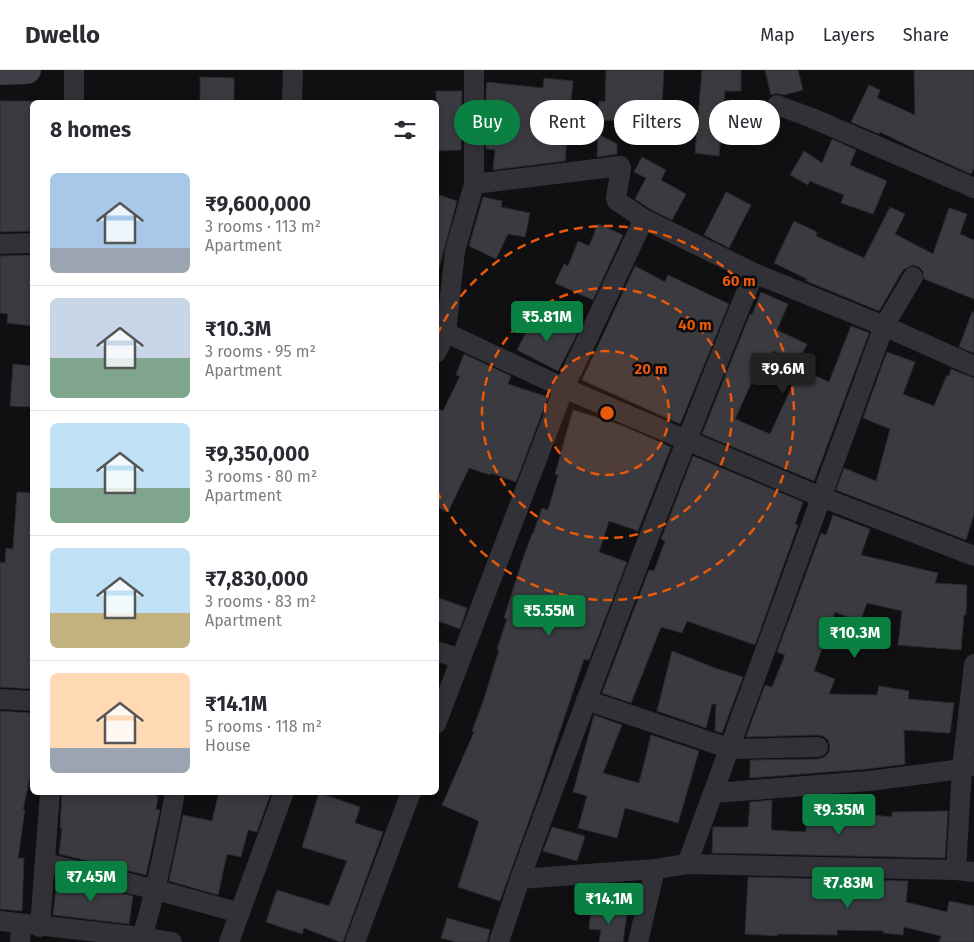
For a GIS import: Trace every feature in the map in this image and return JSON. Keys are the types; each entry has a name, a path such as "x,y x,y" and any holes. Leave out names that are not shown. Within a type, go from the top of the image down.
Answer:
{"street":[{"path":"0,71 27,70"},
{"path":"74,70 74,100"},
{"path":"292,100 293,70"},
{"path":"474,70 474,184 455,252 441,330 564,388 686,440 821,497 974,556"},
{"path":"780,106 974,188"},
{"path":"474,184 620,166 617,201 644,219 754,273 884,326 974,366"},
{"path":"439,716 564,388 644,219"},
{"path":"0,244 30,244"},
{"path":"499,942 520,879 586,700 686,440 754,273"},
{"path":"687,864 731,749 884,326 913,277"},
{"path":"439,652 461,659"},
{"path":"520,879 655,869 687,864 965,871 968,767 974,664"},
{"path":"0,699 30,701"},
{"path":"586,700 731,749 818,747"},
{"path":"714,793 870,781 968,767"},
{"path":"27,931 45,862 50,795"},
{"path":"142,936 164,856 174,795"},
{"path":"229,942 283,795"},
{"path":"355,942 410,795"},
{"path":"45,862 240,913"},
{"path":"638,942 655,869"},
{"path":"0,921 27,931 142,936 172,942"}],"building":[{"path":"606,70 664,70 662,100 614,100 614,121 604,120"},
{"path":"702,70 741,70 741,91 725,91 724,100 709,100 709,145 720,145 719,156 695,153 696,145 699,145 699,106"},
{"path":"765,70 798,70 803,90 784,95 776,93 771,95"},
{"path":"914,70 974,70 974,168 971,174 880,132 879,134 851,122 869,85 880,90 877,98 915,115"},
{"path":"200,77 234,78 234,100 200,100"},
{"path":"544,78 573,81 571,100 530,100 530,145 567,145 565,161 493,170 495,150 486,149 486,145 520,145 520,100 486,100 487,82 543,88"},
{"path":"436,91 462,91 462,100 454,100 454,145 461,145 461,150 439,151 439,100 436,100"},
{"path":"0,101 30,101 30,231 0,232"},
{"path":"604,137 614,142 614,145 617,145 617,154 597,157 598,145 604,145"},
{"path":"832,139 856,150 850,165 887,181 873,214 841,203 844,195 810,181 808,185 790,175 804,151 822,163"},
{"path":"642,157 666,170 661,180 686,194 672,220 635,199 646,178 634,172"},
{"path":"726,192 751,205 729,248 704,235"},
{"path":"439,195 457,201 439,268"},
{"path":"483,197 502,201 501,207 530,213 525,237 508,234 496,259 469,246"},
{"path":"890,207 905,214 895,234 933,254 949,208 967,214 960,234 974,240 974,299 924,279 923,271 913,265 903,270 879,311 806,281 807,279 774,263 794,221 817,232 816,236 864,258"},
{"path":"598,224 623,235 593,300 555,283 564,264 568,266 578,241 589,246"},
{"path":"30,255 30,326 7,323 8,314 0,313 0,256"},
{"path":"635,266 665,282 668,275 729,304 680,424 582,380"},
{"path":"761,292 788,304 777,330 807,344 798,363 774,351 762,376 756,373 735,419 770,434 800,369 829,382 851,326 869,333 814,481 702,434 750,314 752,315"},
{"path":"972,312 974,312 974,353 959,347"},
{"path":"534,317 554,327 556,324 577,334 558,371 517,350"},
{"path":"887,352 915,362 903,394 934,406 951,369 974,378 974,514 966,540 836,490 844,468 876,481 890,429 863,418"},
{"path":"464,354 511,376 508,384 548,397 516,482 469,468 448,512 439,508 439,409 443,411 460,376 456,375"},
{"path":"13,364 30,366 30,407 10,406"},
{"path":"573,410 621,425 671,447 638,531 609,521 599,552 627,562 589,660 584,659 500,901 458,887 479,821 442,805 474,732 472,731 499,650 497,649 507,619 504,618 522,561 542,508 548,510 558,475 555,474"},
{"path":"693,456 803,502 795,524 798,525 755,645 687,621 682,633 661,627 631,703 602,693 649,570 654,571 665,541 661,539"},
{"path":"17,492 30,493 30,689 0,687 0,562 5,563 6,548 13,549"},
{"path":"833,515 870,529 861,555 938,573 935,583 967,585 966,615 964,615 961,650 898,645 902,611 867,603 860,622 835,612 814,671 835,679 829,694 877,695 879,686 909,691 908,699 954,703 950,733 904,730 905,764 868,769 750,778 750,760 818,759 825,757 829,752 828,740 818,735 746,737 765,685 772,687 785,655 777,652 821,533 826,535"},
{"path":"439,598 467,608 460,629 439,621"},
{"path":"672,651 743,677 722,733 715,731 716,704 712,704 706,728 657,711"},
{"path":"0,711 30,713 30,777 23,810 25,810 18,858 24,858 22,911 0,909"},
{"path":"594,715 622,725 603,773 639,783 651,735 699,751 678,823 625,808 617,838 578,828 587,796 573,792"},
{"path":"62,795 156,795 158,797 156,809 160,810 146,875 59,854 62,829 60,828"},
{"path":"218,795 270,795 257,832 248,830 241,857 227,854 218,895 169,881 183,815 212,821"},
{"path":"318,795 325,795 360,807 355,823 383,832 343,942 304,928 302,934 266,922 277,890 329,906 347,861 302,847"},
{"path":"772,800 771,830 806,832 806,821 873,823 874,815 892,817 892,812 948,811 945,858 712,853 713,827 748,827 750,802"},
{"path":"552,827 585,836 577,861 543,851"},
{"path":"748,877 908,881 906,902 947,912 949,901 974,906 974,942 939,942 941,936 904,927 903,935 883,933 884,931 837,930 837,935 778,934 777,936 745,934"},
{"path":"57,878 133,896 129,924 53,915"},
{"path":"591,909 627,913 623,942 599,942 601,930 589,929"},
{"path":"447,918 490,930 487,942 456,942 441,938"}]}
